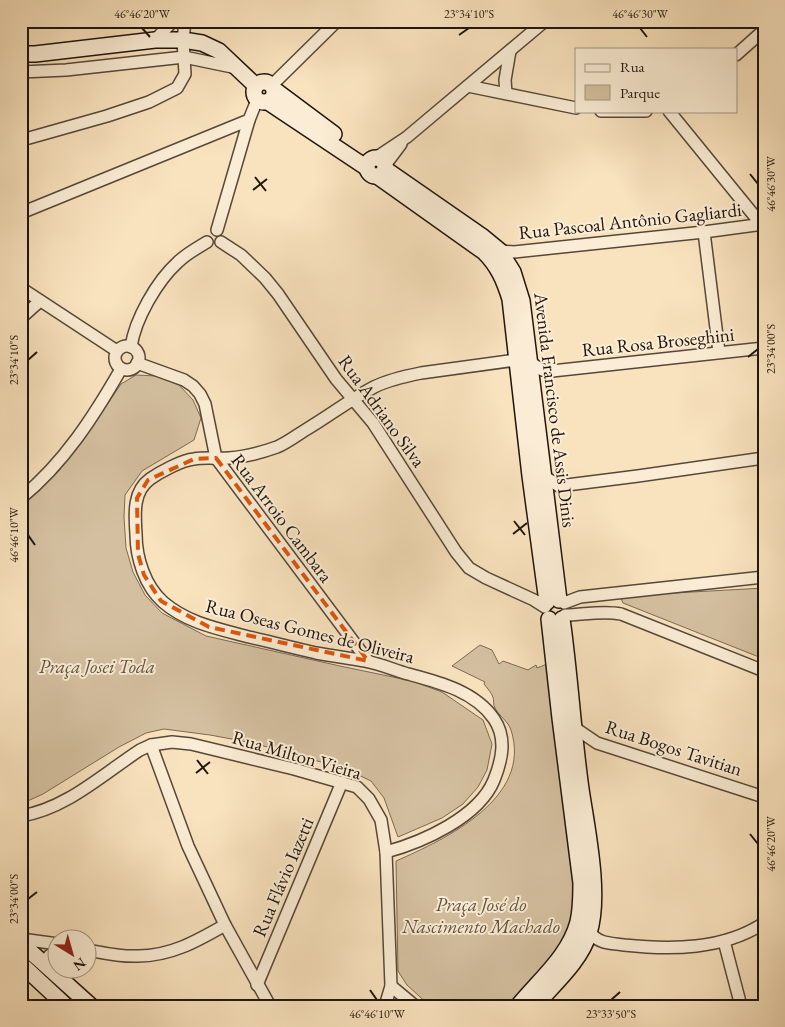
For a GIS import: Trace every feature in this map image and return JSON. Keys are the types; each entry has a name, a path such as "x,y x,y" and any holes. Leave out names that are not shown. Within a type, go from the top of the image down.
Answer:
{"main road":[{"name":"Avenida Francisco de Assis Dinis","path":"21,54 155,40 183,40 202,43 219,52 265,92 484,237 500,251 513,272 522,301 523,361 538,541 569,665 581,788 590,844 593,890 590,932 582,949 574,962 535,1006"},
{"name":"Avenida Francisco de Assis Dinis","path":"377,165 484,252 501,272 510,299 545,478 556,585 560,718 582,883 578,920 572,940 564,953 518,1006"},
{"path":"21,943 91,1006"},
{"path":"21,964 66,1006"}],"street":[{"path":"155,40 173,21"},
{"path":"29,138 149,102 177,88 185,74 183,40 185,21"},
{"path":"217,230 249,120 265,92 337,21"},
{"path":"377,165 407,137 545,21"},
{"path":"738,53 764,30"},
{"path":"506,93 505,80 510,51"},
{"path":"21,72 66,70 184,57 238,68"},
{"path":"468,86 575,108"},
{"path":"670,112 763,224"},
{"path":"21,213 249,120"},
{"name":"Rua Pascoal Antônio Gagliardi","path":"500,251 514,252 763,224"},
{"path":"212,229 217,230 221,233 221,242 211,245 205,237 207,232 212,229"},
{"path":"704,232 719,352"},
{"path":"131,347 133,333 139,318 166,274 189,253 207,242"},
{"name":"Rua Adriano Silva","path":"221,242 241,255 265,278 336,379 373,423 456,552 469,568 486,578 556,609"},
{"path":"21,288 117,351"},
{"path":"21,318 40,300"},
{"path":"123,347 131,347 136,350 138,356 137,363 133,368 121,369 116,364 117,351 123,347"},
{"name":"Rua Rosa Broseghini","path":"523,361 542,370 552,371 764,348"},
{"name":"Rua Oseas Gomes de Oliveira","path":"386,852 435,833 467,815 477,804 492,785 502,757 500,731 494,720 475,700 449,686 368,661 317,653 209,627 173,609 161,601 152,590 144,575 138,554 135,509 140,491 148,480 187,461 194,459 232,458 277,447 375,387 409,375 523,361"},
{"name":"Rua Arroio Cambara","path":"137,363 184,380 200,394 205,404 216,458 368,661"},
{"path":"21,498 44,477 68,450 99,407 121,369"},
{"path":"545,478 559,486 764,458"},
{"path":"556,609 580,596 764,577"},
{"path":"610,611 611,593"},
{"path":"590,595 591,614"},
{"path":"556,609 591,614 610,611 764,671"},
{"name":"Rua Bogos Tavitian","path":"575,728 597,743 764,797"},
{"name":"Rua Milton Vieira","path":"21,816 57,805 126,759 151,745 172,742 191,744 356,787 365,793 381,820 386,852 391,986 385,1006"},
{"path":"151,745 188,846 225,925 270,1006"},
{"name":"Rua Flávio Iazetti","path":"257,985 342,782"},
{"path":"590,932 600,942 649,948 676,948 724,941 746,933 764,923"},
{"path":"98,951 136,957 160,954 183,948 225,925"},
{"path":"21,939 48,944"},
{"path":"724,941 741,1006"},
{"path":"45,964 48,958"},
{"path":"391,986 416,1006"}],"highlighted area":[{"path":"216,458 368,661 209,627 161,601 144,575 138,554 137,498 148,480 194,459"}],"green space":[{"name":"Praça Josei Toda","path":"136,375 157,376 179,385 193,400 201,418 194,440 142,471 125,495 126,548 133,572 145,595 162,613 206,636 412,681 442,692 483,720 492,744 487,770 478,787 463,804 442,818 398,837 384,798 371,781 346,769 253,743 164,729 146,733 119,747 43,794 21,804 21,506 58,472 121,384"},
{"path":"764,588 764,659 623,603 620,596"},
{"name":"Praça José do Nascimento Machado","path":"480,645 492,650 499,664 503,661 528,670 536,665 537,668 547,664 578,905 568,939 515,1006 430,1006 407,985 398,971 396,861 438,841 480,813 497,796 509,776 514,754 510,727 495,708 493,697 484,684 485,682 452,666"}]}
